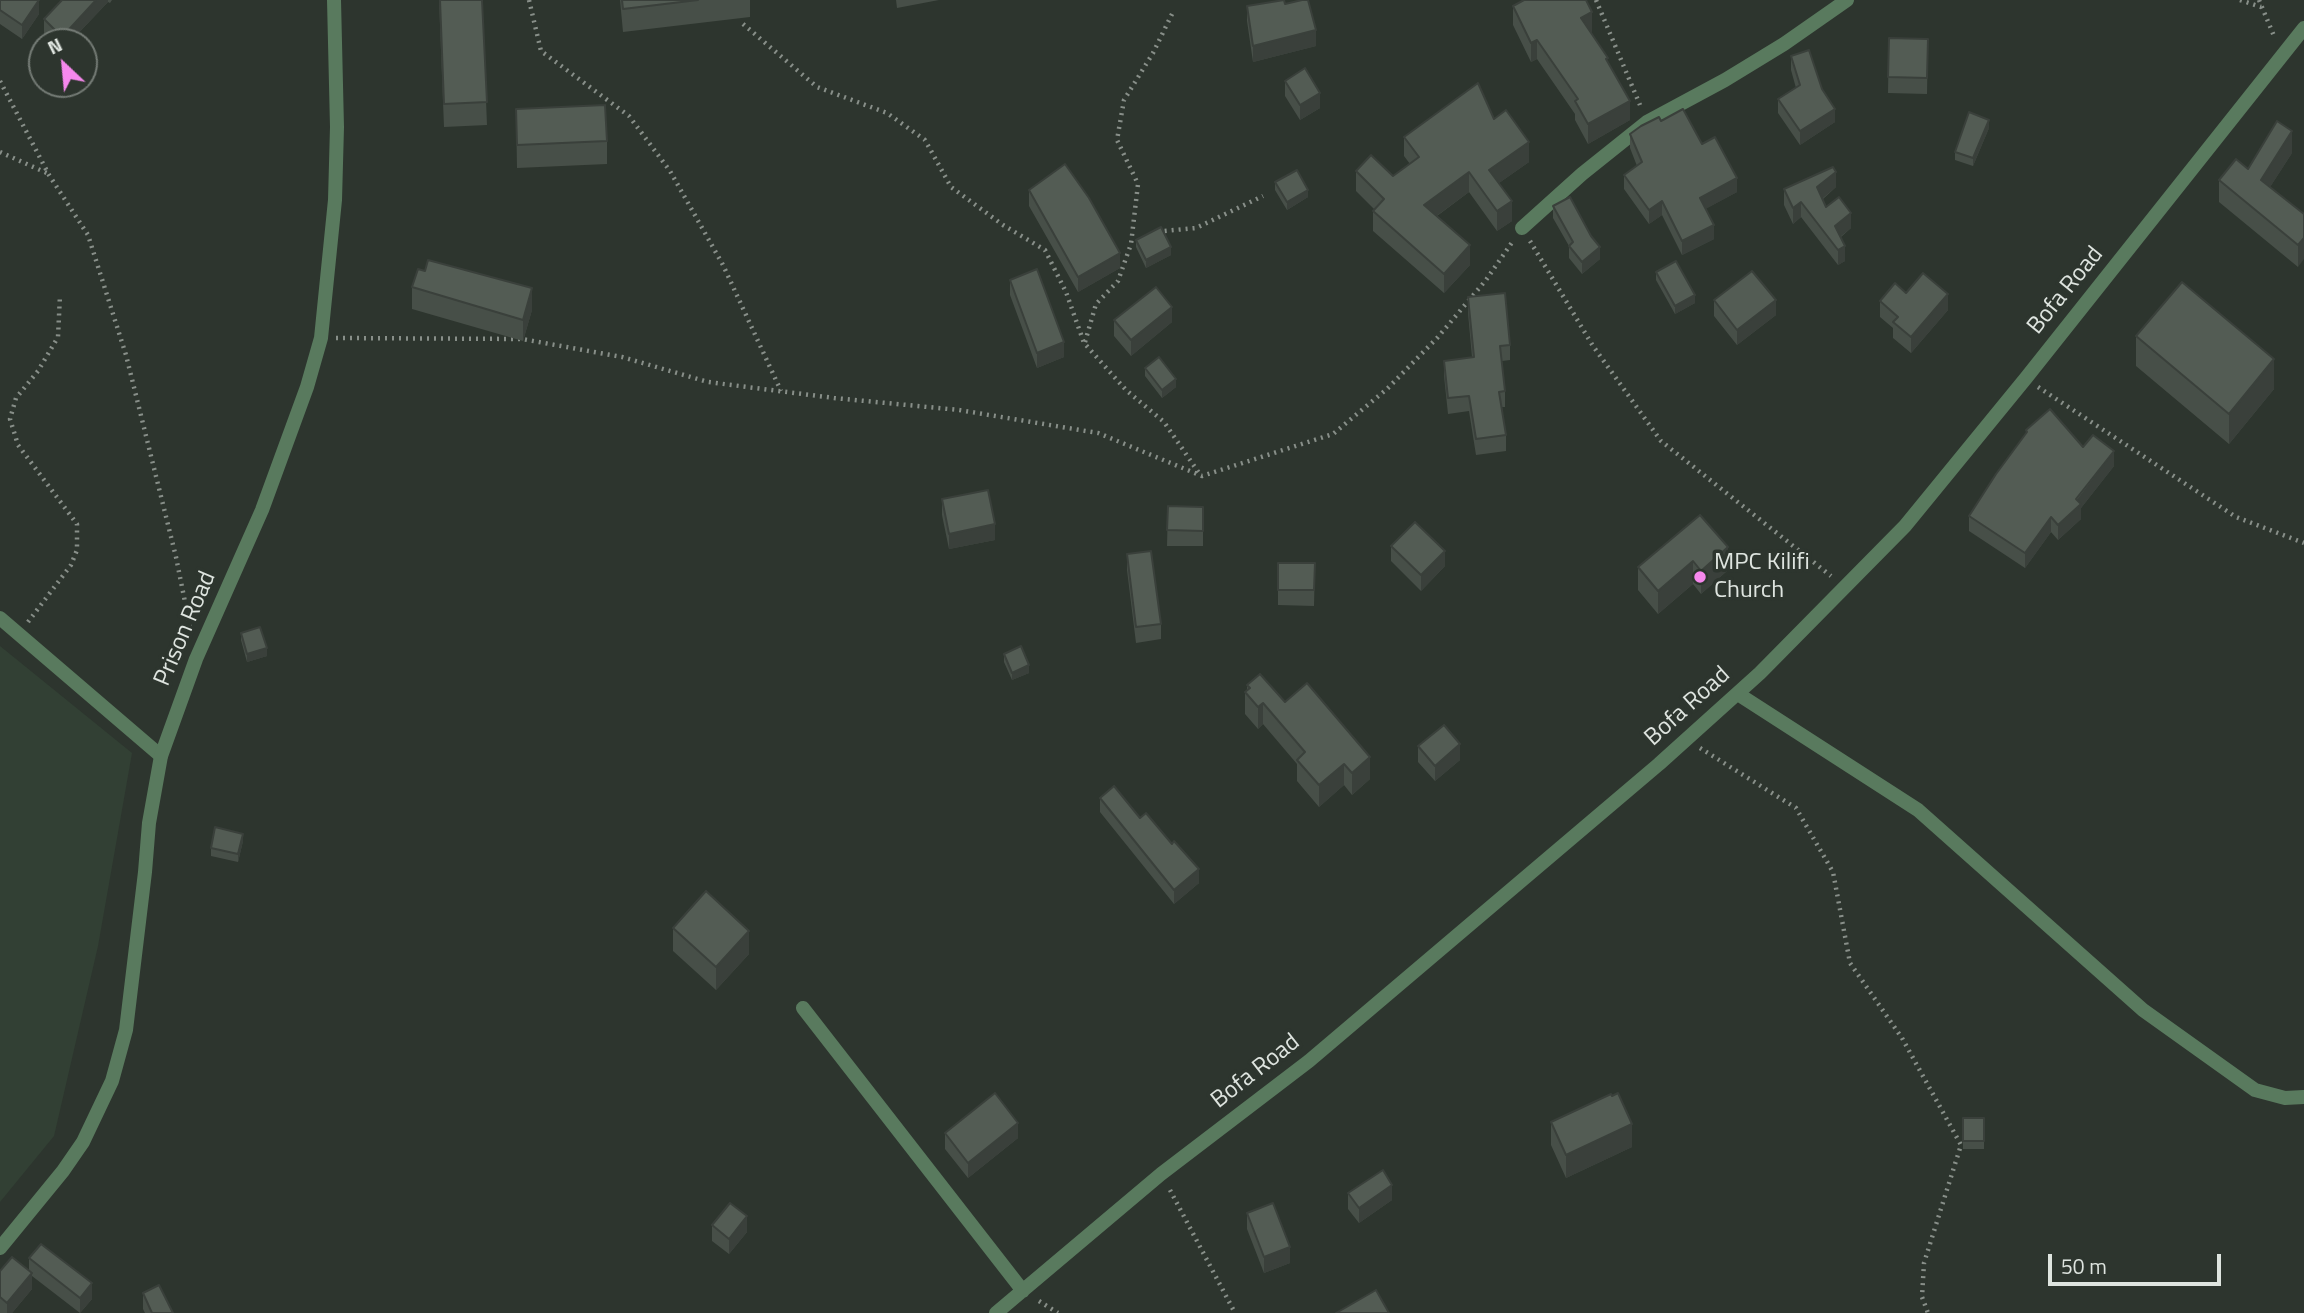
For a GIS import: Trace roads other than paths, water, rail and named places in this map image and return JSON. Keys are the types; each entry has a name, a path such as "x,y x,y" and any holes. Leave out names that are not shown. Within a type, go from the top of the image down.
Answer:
{"street":[{"name":"Prison Road","path":"0,1248 63,1171 83,1142 112,1081 126,1030 149,823 161,756 196,659 262,510 307,387 321,338 335,200 337,127 334,0"},
{"path":"1522,228 1582,174 1647,122 1725,80 1784,44 1847,0"},
{"name":"Bofa Road","path":"996,1313 1161,1174 1309,1061 1738,694 1905,526 2304,28"},
{"path":"0,618 161,756"},
{"path":"1738,694 1918,810 2143,1010 2255,1090 2285,1098 2304,1097"},
{"path":"803,1008 1023,1291"}],"place":[{"name":"MPC Kilifi Church","path":"1700,577"}]}
